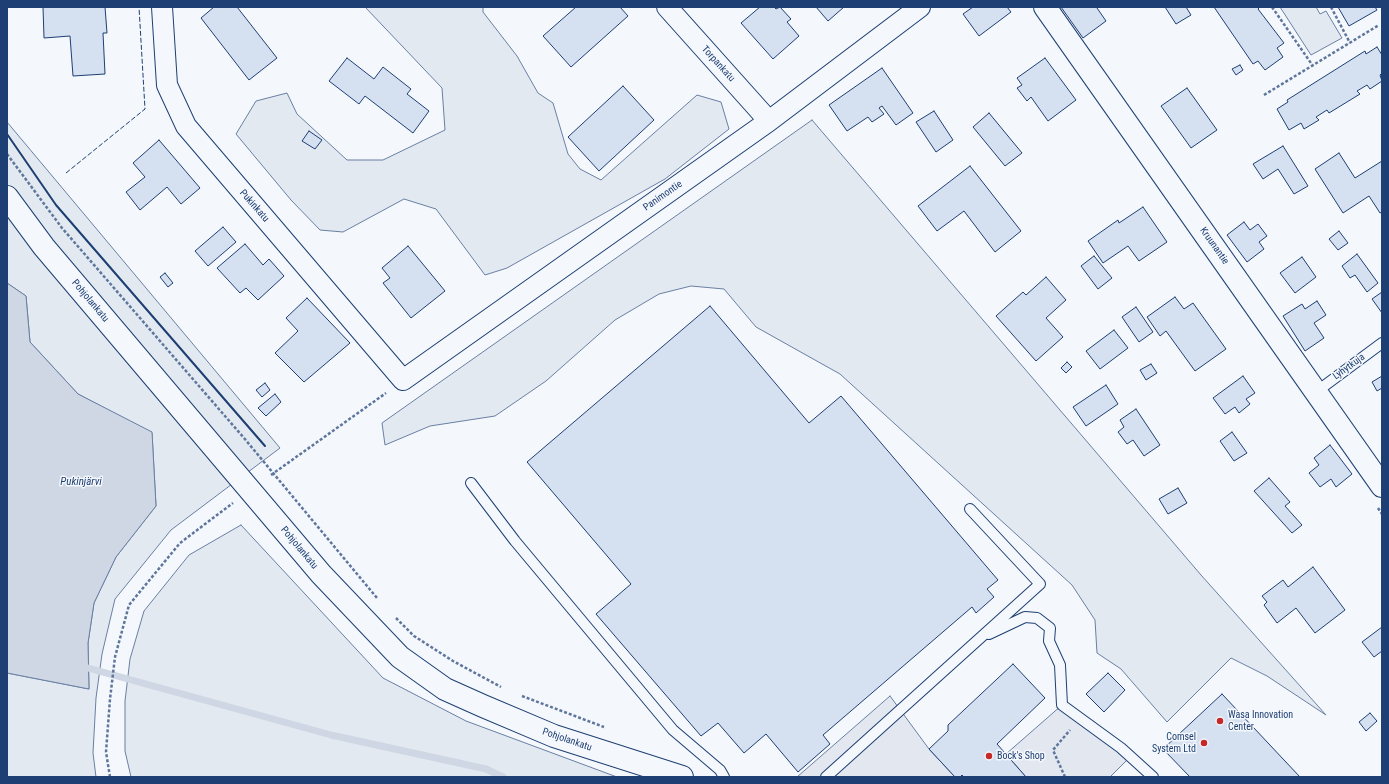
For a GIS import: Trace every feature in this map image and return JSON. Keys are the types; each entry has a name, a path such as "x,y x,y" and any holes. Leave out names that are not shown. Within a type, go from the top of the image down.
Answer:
{"main road":[{"name":"Kruunantie","path":"1045,7 1382,486"},
{"name":"Pohjolankatu","path":"7,197 44,247 321,574 365,623 400,657 445,689 554,736 682,777"}],"street":[{"name":"Pukinkatu","path":"162,7 167,85 186,126 403,380"},
{"name":"Torpankatu","path":"667,7 769,121"},
{"name":"Panimontie","path":"403,380 769,121 920,7"}],"lane":[{"name":"Lyhytkuja","path":"1316,392 1382,343"},
{"path":"471,483 515,541 672,730 720,770 724,777"},
{"path":"826,777 1040,584 970,509"},
{"path":"979,639 1025,617 1037,618 1050,628 1049,641 1060,665 1062,705 1079,719 1121,748 1153,777"}],"path":[{"path":"1272,7 1313,66"},
{"path":"1331,7 1350,43"},
{"path":"1264,95 1378,25"},
{"path":"7,154 62,228 244,438 272,475 381,602"},
{"path":"110,777 106,752 110,699 115,657 129,605 180,543 403,380"},
{"path":"392,614 414,636 507,691"},
{"path":"521,696 610,729"},
{"path":"1065,777 1053,750 1079,719"}],"shaded area":[{"path":"365,7 483,7 483,12 517,56 538,93 553,103 568,154 580,169 601,180 697,95 721,102 729,129 665,179 507,268 485,275 436,209 404,199 343,232 320,230 291,200 236,134 256,101 287,93 297,114 347,160 383,160 445,130 442,88"},
{"path":"1280,7 1316,7 1320,14 1326,11 1342,38 1311,55"},
{"path":"812,120 1201,575 1326,715 1267,676 1231,658 1167,722 1121,669 1097,653 1095,620 1072,585 840,374 756,327 724,289 691,286 659,294 615,320 546,381 495,416 430,426 385,445 382,423"},
{"path":"7,122 280,448 171,530 115,599 102,654 96,698 93,753 96,777 7,777 7,673 89,689 88,643 94,603 116,557 156,506 152,433 78,394 30,342 26,296 7,283"},
{"path":"241,525 383,678 466,721 617,777 131,777 125,751 125,701 130,659 144,611 189,555"},
{"path":"890,696 929,749 955,777 797,777"},
{"path":"1062,705 1130,757 1110,777 1026,777 1006,754"}],"water":[{"name":"Pukinjärvi","path":"7,283 26,296 30,342 78,394 152,432 156,506 116,557 94,603 88,643 89,689 7,673"}],"building":[{"path":"43,7 105,7 107,33 103,33 105,74 73,76 70,36 44,38"},
{"path":"214,7 237,7 277,58 249,80 201,18"},
{"path":"576,7 620,7 628,16 571,67 543,36"},
{"path":"760,7 774,7 776,9 780,7 791,19 787,22 799,36 773,59 741,23"},
{"path":"816,7 844,7 828,21"},
{"path":"973,7 1007,7 1011,12 979,36 963,14"},
{"path":"1061,7 1099,7 1097,8 1106,21 1083,38"},
{"path":"1165,7 1186,7 1191,15 1176,24"},
{"path":"1214,7 1260,7 1258,9 1284,43 1277,48 1283,57 1265,70 1258,61 1253,64"},
{"path":"1338,7 1375,7 1377,10 1349,26"},
{"path":"1377,47 1382,55 1382,73 1380,75 1382,81 1370,89 1367,85 1357,91 1360,94 1329,113 1327,110 1316,117 1319,120 1304,129 1301,123 1289,130 1277,109 1288,102 1287,100 1365,51 1366,54"},
{"path":"347,58 374,79 383,67 411,89 407,94 429,111 413,133 365,96 359,104 329,81"},
{"path":"1045,58 1076,100 1048,121 1031,97 1027,101 1017,88 1022,85 1017,78"},
{"path":"1240,65 1243,70 1236,75 1232,69"},
{"path":"882,68 913,113 896,125 882,106 879,108 884,114 872,122 868,117 847,131 829,105"},
{"path":"623,86 654,120 599,171 568,137"},
{"path":"1187,88 1217,130 1191,148 1161,106"},
{"path":"934,111 953,140 936,152 916,122"},
{"path":"989,113 1022,153 1005,166 973,127"},
{"path":"309,131 322,140 315,149 302,141"},
{"path":"159,140 200,188 181,204 167,187 140,210 126,192 145,177 133,163"},
{"path":"1283,146 1308,186 1294,194 1278,169 1263,179 1253,164"},
{"path":"1339,153 1355,178 1382,161 1382,212 1380,213 1369,196 1343,213 1315,169"},
{"path":"970,166 1021,231 995,252 964,211 937,231 918,206"},
{"path":"1143,207 1167,242 1139,261 1128,246 1103,263 1088,241 1118,220 1119,223"},
{"path":"1244,222 1250,230 1258,224 1267,236 1259,242 1264,249 1247,262 1227,235"},
{"path":"223,227 236,242 208,266 195,251"},
{"path":"1339,231 1348,243 1338,250 1329,239"},
{"path":"245,244 263,265 269,259 284,276 258,300 246,288 240,293 217,268"},
{"path":"408,246 445,291 411,318 383,283 390,278 382,268"},
{"path":"1357,254 1378,283 1367,292 1355,275 1350,278 1342,266"},
{"path":"1094,256 1112,278 1098,289 1081,266"},
{"path":"1302,257 1316,277 1295,293 1280,273"},
{"path":"165,273 173,283 168,287 160,277"},
{"path":"1046,277 1066,300 1046,318 1063,337 1036,361 996,316 1023,292 1026,295"},
{"path":"1382,292 1382,313 1372,299"},
{"path":"1175,297 1184,309 1193,303 1226,349 1195,371 1166,331 1160,336 1147,317"},
{"path":"307,298 350,343 304,382 275,353 298,331 286,318"},
{"path":"1317,301 1326,315 1314,323 1324,338 1305,351 1283,316 1302,304 1305,309"},
{"path":"710,306 809,423 841,396 998,580 987,589 994,597 976,613 972,607 823,735 830,744 798,772 766,734 744,753 718,723 701,736 596,614 631,584 527,462"},
{"path":"1136,307 1153,332 1139,342 1122,317"},
{"path":"1114,330 1128,348 1100,369 1086,351"},
{"path":"1067,362 1072,367 1066,373 1061,368"},
{"path":"1151,364 1157,373 1146,380 1140,370"},
{"path":"1243,376 1255,393 1246,399 1250,404 1239,413 1235,407 1225,414 1213,398"},
{"path":"1382,376 1382,388 1377,391 1372,382"},
{"path":"265,383 270,390 262,397 256,390"},
{"path":"1106,385 1118,404 1086,426 1073,407"},
{"path":"275,394 281,402 266,416 258,408"},
{"path":"1136,409 1160,445 1144,456 1133,440 1127,444 1118,432 1124,427 1120,420"},
{"path":"1232,432 1247,453 1234,461 1220,441"},
{"path":"1330,445 1352,474 1336,487 1331,479 1320,487 1309,473 1319,465 1314,458"},
{"path":"1269,478 1290,502 1285,506 1302,525 1292,533 1254,491"},
{"path":"1178,488 1187,503 1168,514 1159,499"},
{"path":"1313,567 1345,610 1315,633 1296,608 1277,623 1264,605 1267,602 1262,596 1283,580 1288,587"},
{"path":"1382,627 1382,651 1374,657 1362,642"},
{"path":"1013,664 1045,698 997,744 1026,777 964,777 962,775 960,777 955,777 929,749 948,731 948,725"},
{"path":"1108,673 1125,690 1104,712 1086,694"},
{"name":"Wasa Innovation Center","path":"1222,694 1300,777 1190,777 1163,749"},
{"path":"1370,713 1377,721 1366,731 1359,722"}],"waterway":[{"path":"88,668 331,735 486,769 503,777"}],"fence":[{"path":"66,173 145,109 139,7"}],"wall":[{"path":"7,134 56,205 265,446"}],"place":[{"name":"Wasa Innovation Center","path":"1220,721"},
{"name":"Comsel System Ltd","path":"1204,743"},
{"name":"Bock's Shop","path":"989,756"}]}
